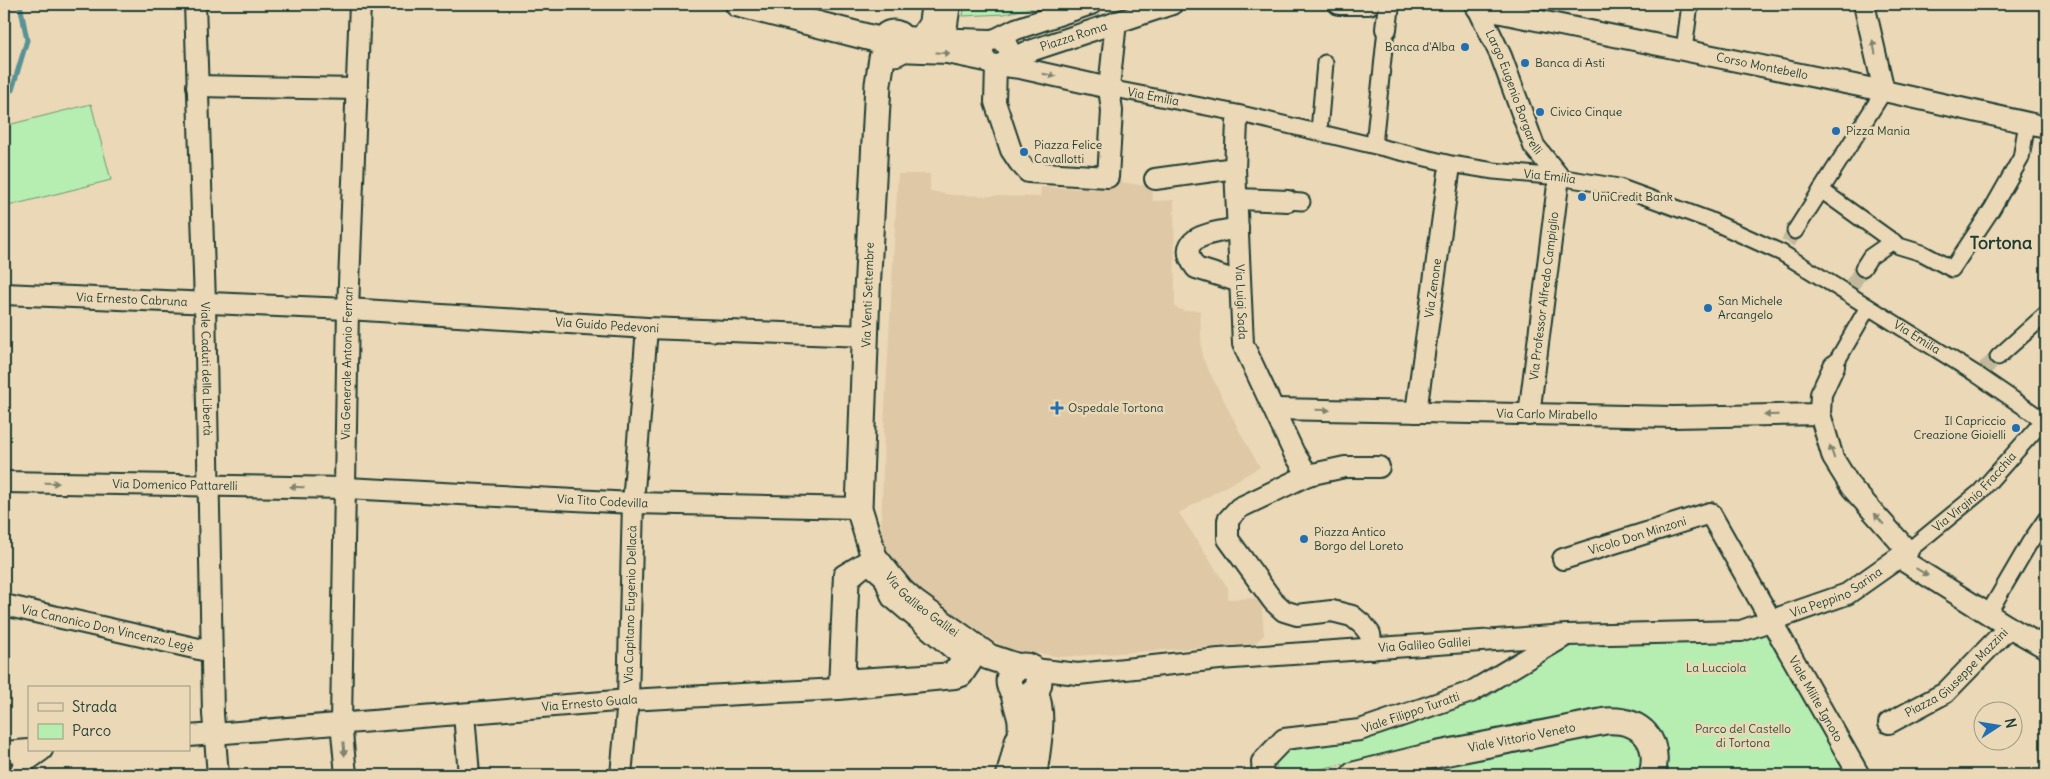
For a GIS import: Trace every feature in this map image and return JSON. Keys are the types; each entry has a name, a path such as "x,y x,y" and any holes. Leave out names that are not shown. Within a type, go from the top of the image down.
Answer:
{"street":[{"name":"Viale Caduti della Libertà","path":"195,4 205,303 214,734 218,775"},
{"name":"Via Generale Antonio Ferrari","path":"346,775 341,722 348,309 360,4"},
{"path":"738,4 897,43 929,24 932,4"},
{"path":"945,38 950,4"},
{"name":"Piazza Roma","path":"897,43 945,38 993,40 1016,29 1091,4"},
{"name":"Piazza Roma","path":"997,63 1172,4"},
{"path":"1339,4 1369,4"},
{"path":"1374,145 1389,4"},
{"path":"1684,50 1690,4"},
{"path":"1789,242 1884,91 1864,4"},
{"name":"Corso Montebello","path":"1477,6 2037,125"},
{"name":"Largo Eugenio Borgarelli","path":"1477,6 1501,56 1534,146 1559,177"},
{"path":"993,40 1003,41 1008,47 1009,54 997,63 995,102 1011,150 1019,162 1028,172 1108,177 1112,111 1109,88 1116,22"},
{"name":"Via Emilia","path":"897,43 997,63 1237,118 1319,132 1374,145 1450,169 1559,177 1619,187 1709,220 1789,242 1849,289 1868,307 1980,372 2045,421"},
{"name":"Via Venti Settembre","path":"871,548 859,508 878,84 882,58 897,43"},
{"path":"1319,132 1325,63"},
{"path":"197,86 357,88"},
{"name":"Via Luigi Sada","path":"1237,118 1235,168 1243,344 1294,453 1308,475"},
{"path":"1821,190 1899,246 1922,253 1952,269 1992,209 2037,125"},
{"path":"1155,180 1235,168"},
{"name":"Via Zenone","path":"1416,412 1450,169"},
{"name":"Via Professor Alfredo Campiglio","path":"1529,415 1559,177"},
{"path":"1237,199 1295,202"},
{"path":"1238,228 1196,238 1190,243 1188,251 1196,268 1240,282"},
{"path":"1863,268 1870,257 1893,241"},
{"name":"Via Ernesto Cabruna","path":"4,294 348,309"},
{"path":"1820,414 1821,394 1834,366 1868,307"},
{"name":"Via Guido Pedevoni","path":"348,309 647,328 866,336"},
{"path":"1998,357 2046,314"},
{"name":"Via Capitano Eugenio Dellacà","path":"621,775 628,700 633,503 647,328"},
{"name":"Via Carlo Mirabello","path":"1274,409 1674,417 1820,414"},
{"name":"Piazza Giuseppe Mazzini","path":"1820,414 1833,458 1851,487 1903,555 1945,586 2009,628 1946,693 1889,723"},
{"name":"Via Virginio Fracchia","path":"1903,555 1980,492 2045,421"},
{"path":"1372,650 1370,634 1352,616 1332,611 1297,615 1284,611 1272,601 1228,539 1228,520 1240,508 1308,475 1345,467 1379,467"},
{"name":"Via Domenico Pattarelli","path":"4,482 346,488"},
{"name":"Via Tito Codevilla","path":"346,488 633,503 859,508"},
{"name":"Vicolo Don Minzoni","path":"1563,559 1710,513"},
{"name":"Viale Milite Ignoto","path":"1710,513 1770,622 1859,775"},
{"path":"1988,614 2030,542 2046,519"},
{"path":"839,689 844,575 871,548"},
{"name":"Via Galileo Galilei","path":"871,548 901,591 913,602 977,656 1025,681 1219,659 1372,650 1567,635 1741,631 1770,622"},
{"name":"Via Peppino Sarina","path":"1770,622 1847,594 1903,555"},
{"path":"868,566 882,578 890,599 977,656 949,671 847,677 851,580 868,566"},
{"name":"Via Canonico Don Vincenzo Legè","path":"4,605 212,652"},
{"path":"2009,628 2046,648"},
{"name":"Viale Filippo Turatti","path":"1263,775 1262,762 1284,739 1360,730 1472,692 1567,635"},
{"name":"Via Ernesto Guala","path":"190,736 341,722 628,700 839,689 955,678 962,676 977,656"},
{"path":"1007,775 1021,720 1025,681"},
{"path":"1025,681 1040,705 1040,723 1034,775"},
{"path":"464,714 469,775"},
{"path":"1021,720 1023,754 1021,775"},
{"name":"Viale Vittorio Veneto","path":"1354,775 1439,754 1619,720 1639,728 1649,739 1654,762 1652,775"},
{"path":"4,752 28,750"},
{"path":"19,775 25,762 39,752"}],"shaded area":[{"name":"Ospedale Tortona","path":"898,174 930,174 930,191 951,195 1040,197 1041,187 1095,189 1095,181 1115,181 1152,187 1153,201 1174,200 1175,307 1184,311 1200,310 1202,357 1243,438 1260,467 1179,513 1228,588 1228,599 1261,598 1264,635 1254,644 1061,657 1004,648 957,616 927,599 903,574 881,543 884,427"}],"green space":[{"path":"965,4 1049,4 1004,14 963,16"},
{"path":"91,104 111,180 4,207 4,126"},
{"name":"Parco del Castello di Tortona","path":"1770,634 1809,709 1847,775 1661,775 1636,714 1620,710 1593,709 1293,775 1278,775 1275,760 1288,743 1362,735 1489,696 1562,646"},
{"path":"1603,733 1624,736 1636,742 1641,754 1641,775 1412,775 1467,761"}],"waterway":[{"path":"4,93 12,90 27,40 20,4"}],"tunnel":[{"path":"1788,243 1795,231"},
{"path":"1852,285 1863,268"},
{"path":"1984,369 1998,357"}],"place":[{"name":"Banca d'Alba","path":"1465,47"},
{"name":"Banca di Asti","path":"1525,63"},
{"name":"Civico Cinque","path":"1540,112"},
{"name":"Pizza Mania","path":"1836,131"},
{"name":"Piazza Felice Cavallotti","path":"1024,152"},
{"name":"UniCredit Bank","path":"1582,197"},
{"name":"San Michele Arcangelo","path":"1708,308"},
{"name":"Ospedale Tortona","path":"1057,408"},
{"name":"Il Capriccio Creazione Gioielli","path":"2016,428"},
{"name":"Piazza Antico Borgo del Loreto","path":"1304,539"}],"district":[{"name":"Tortona","path":"2001,243"}],"park label":[{"name":"La Lucciola","path":"1716,668"}]}
